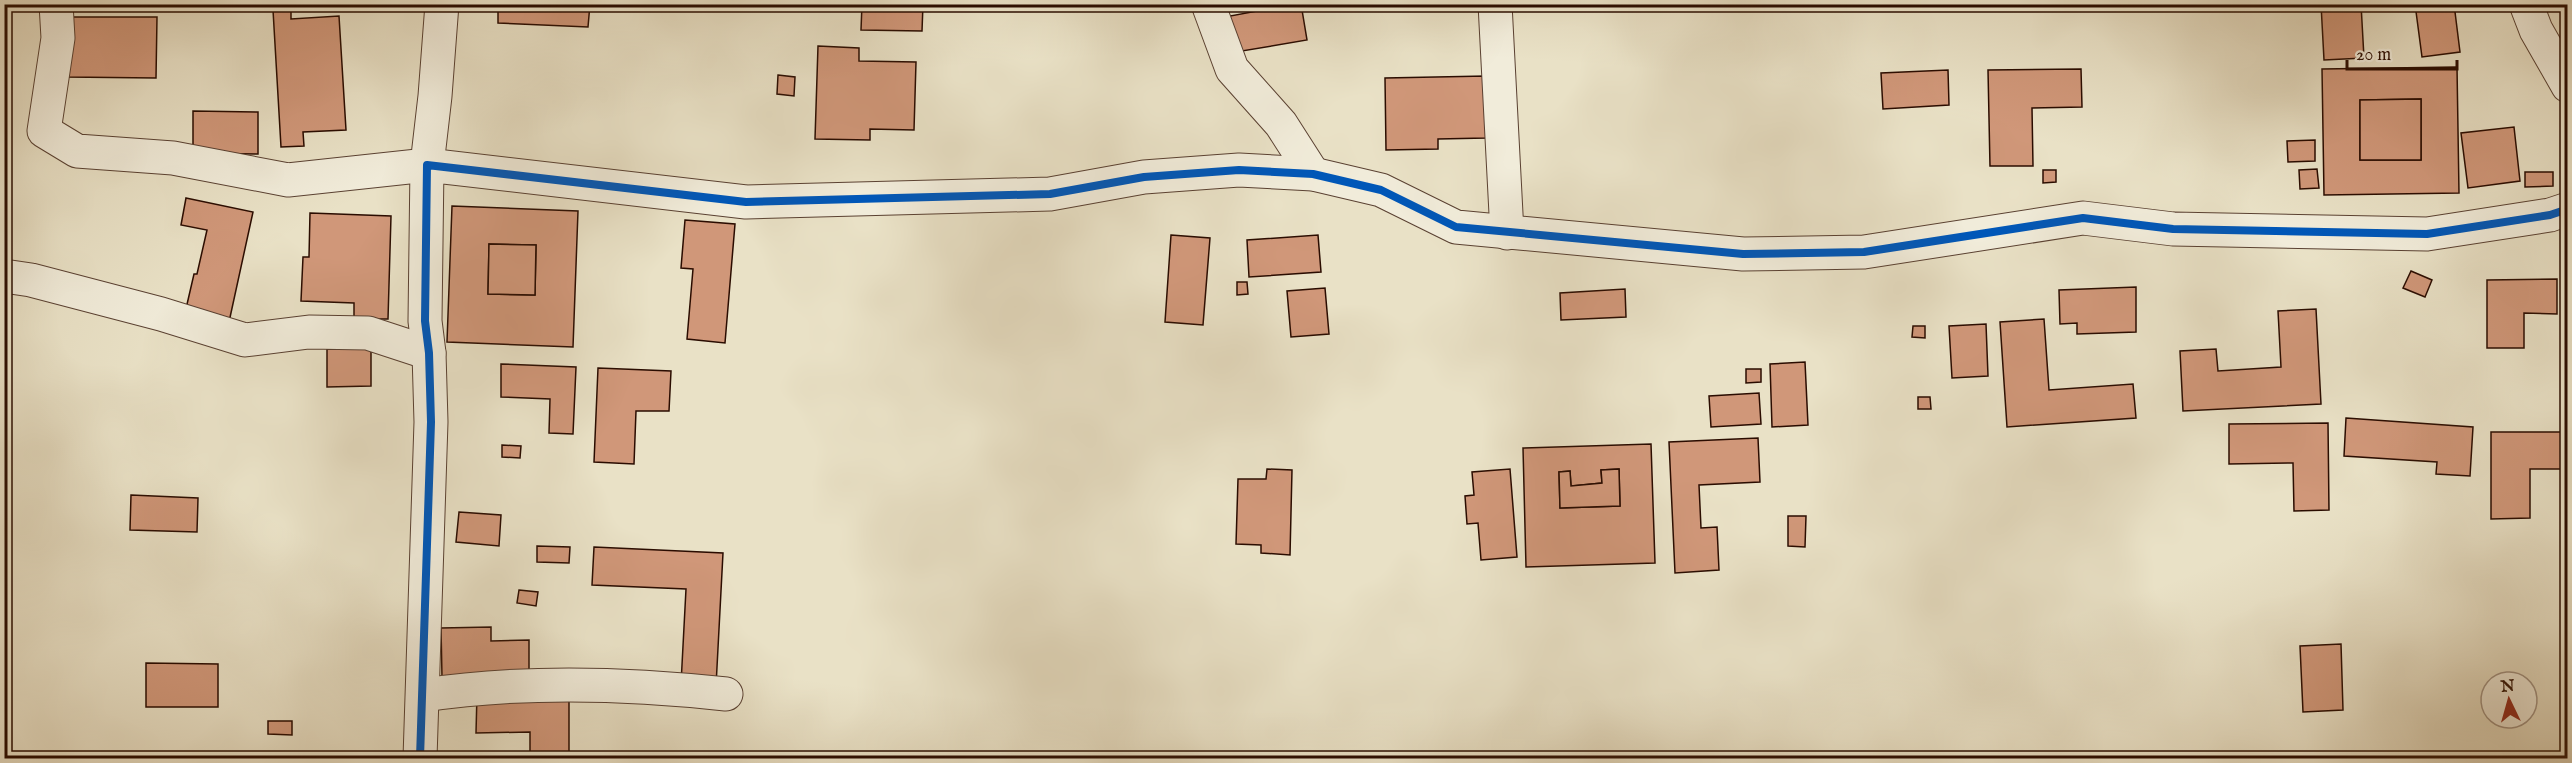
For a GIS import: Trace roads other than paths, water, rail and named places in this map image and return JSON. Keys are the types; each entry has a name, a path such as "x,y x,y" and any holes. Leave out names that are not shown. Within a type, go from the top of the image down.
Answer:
{"street":[{"path":"56,4 58,38 44,131 76,151 172,158 288,180 427,165 746,202 1050,194 1144,177 1239,170 1313,174 1381,190 1456,227 1743,254 1853,252 2083,218 2173,229 2427,234 2568,209"},
{"path":"420,759 424,695 431,422 429,353 425,321 427,165 442,4"},
{"path":"1208,4 1232,69 1281,124 1313,174"},
{"path":"1495,4 1507,233"},
{"path":"2526,4 2536,30 2568,86"},
{"path":"4,276 31,280 161,314 245,340 309,332 368,333 429,353"},
{"path":"424,695 480,687 579,684 650,686 726,694"}]}
